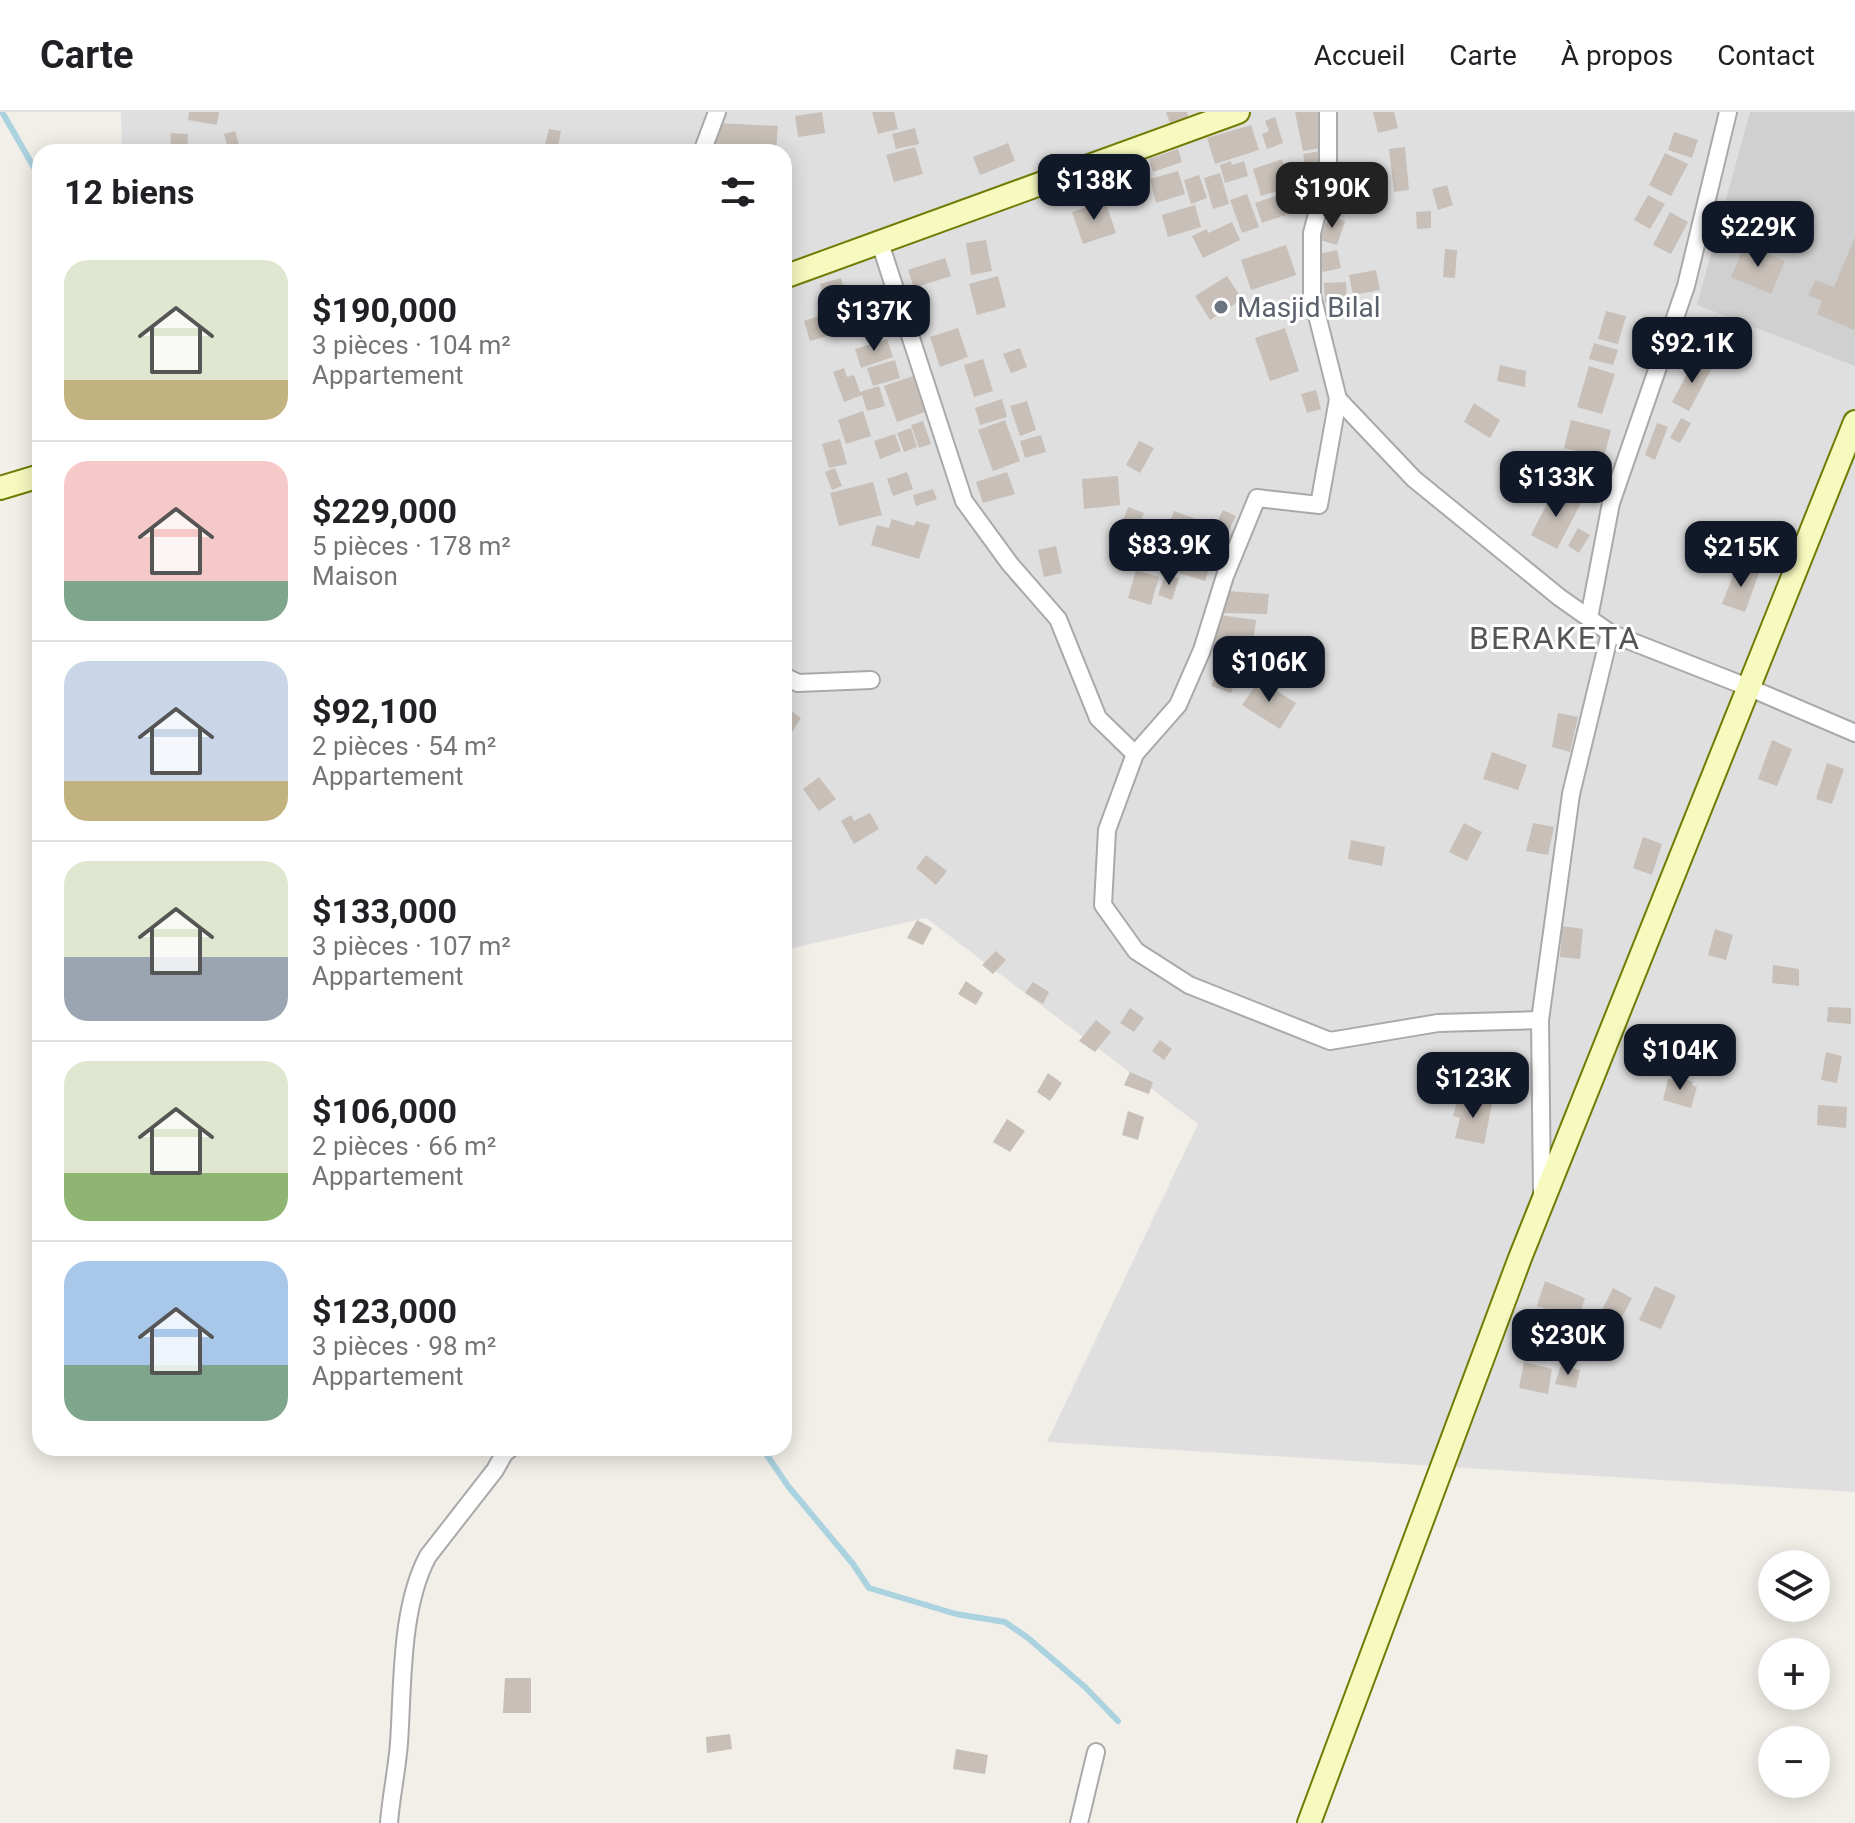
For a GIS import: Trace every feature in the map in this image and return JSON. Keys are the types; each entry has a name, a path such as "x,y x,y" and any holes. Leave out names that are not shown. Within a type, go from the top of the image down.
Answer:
{"street":[{"path":"705,144 717,112"},
{"path":"792,274 1238,112"},
{"path":"1328,112 1328,172 1312,233 1312,295 1338,399 1319,505 1257,498 1225,576 1202,650 1178,705 1135,754 1107,830 1103,905 1136,951 1189,985 1330,1041 1438,1023 1540,1020"},
{"path":"1589,618 1611,503 1686,286 1728,112"},
{"path":"880,243 964,501 1010,564 1058,619 1098,718 1135,754"},
{"path":"1338,399 1414,479 1559,597 1610,633 1855,733"},
{"path":"1309,1823 1542,1203 1855,422"},
{"path":"0,488 32,478"},
{"path":"1542,1203 1540,1020 1571,794 1610,633"},
{"path":"792,680 798,683 871,680"},
{"path":"389,1823 399,1748 409,1615 421,1569 503,1456"},
{"path":"1079,1823 1096,1752"}],"shaded area":[{"path":"121,112 1855,112 1855,1492 1047,1442 1198,1124 926,918 792,948 792,144 122,144"},
{"path":"1750,112 1855,112 1855,366 1697,305"}],"building":[{"path":"189,112 219,112 217,125 188,120"},
{"path":"822,112 825,133 798,137 795,116"},
{"path":"872,112 894,112 898,129 878,134"},
{"path":"1166,112 1187,112 1189,120 1171,126"},
{"path":"1295,112 1319,112 1326,147 1303,151"},
{"path":"1373,112 1394,112 1398,128 1378,133"},
{"path":"1275,117 1283,143 1267,149 1262,134 1269,131 1265,121"},
{"path":"715,123 778,126 777,144 714,144"},
{"path":"1251,125 1259,150 1215,164 1207,138"},
{"path":"915,128 919,144 896,149 892,134"},
{"path":"549,129 561,131 559,144 545,144"},
{"path":"235,131 239,144 227,144 224,134"},
{"path":"1674,132 1698,140 1692,158 1668,150"},
{"path":"171,133 188,134 187,144 170,144"},
{"path":"1008,143 1015,161 980,175 973,157"},
{"path":"915,147 923,174 894,182 886,155"},
{"path":"1405,147 1409,190 1394,192 1389,149"},
{"path":"1178,149 1182,162 1153,172 1149,159"},
{"path":"1320,151 1323,166 1306,169 1303,154"},
{"path":"1665,153 1688,164 1671,196 1649,185"},
{"path":"1282,159 1290,187 1261,196 1253,169"},
{"path":"1231,161 1232,165 1244,161 1248,176 1225,183 1220,165"},
{"path":"1178,171 1185,194 1156,203 1150,179"},
{"path":"1310,171 1317,195 1299,201 1291,177"},
{"path":"1220,173 1229,204 1213,209 1204,178"},
{"path":"1199,175 1207,198 1191,204 1184,180"},
{"path":"1447,185 1453,205 1438,210 1432,189"},
{"path":"1291,191 1298,211 1262,223 1255,203"},
{"path":"1357,192 1361,207 1334,213 1331,197"},
{"path":"1247,194 1259,227 1242,233 1230,200"},
{"path":"1648,195 1665,204 1650,229 1634,220"},
{"path":"1105,201 1116,233 1083,244 1072,212"},
{"path":"1195,205 1201,227 1168,237 1162,215"},
{"path":"1431,211 1431,228 1417,229 1416,212"},
{"path":"1670,212 1688,222 1671,254 1653,245"},
{"path":"1328,216 1345,221 1337,245 1320,240"},
{"path":"1232,222 1240,240 1203,258 1192,236 1207,229 1208,233"},
{"path":"1855,237 1854,330 1817,314 1822,301 1808,295 1816,280 1834,287"},
{"path":"986,240 992,271 971,275 966,243"},
{"path":"1745,244 1785,261 1771,294 1731,277"},
{"path":"1286,245 1296,275 1251,290 1241,260"},
{"path":"1445,249 1457,250 1455,278 1443,277"},
{"path":"1337,250 1341,268 1323,272 1319,254"},
{"path":"945,258 951,276 914,288 908,270"},
{"path":"1376,270 1380,290 1353,295 1349,275"},
{"path":"998,276 1006,307 977,315 969,284"},
{"path":"1227,276 1242,299 1210,320 1195,296"},
{"path":"841,278 848,302 827,309 820,284"},
{"path":"1346,282 1347,302 1325,303 1324,283"},
{"path":"1606,311 1626,316 1618,344 1598,339"},
{"path":"831,312 838,333 810,341 804,321"},
{"path":"1715,316 1737,325 1728,347 1707,338"},
{"path":"958,328 968,357 940,367 930,337"},
{"path":"1285,328 1299,371 1270,381 1255,338"},
{"path":"887,339 893,357 861,368 855,349"},
{"path":"1594,343 1618,350 1613,365 1589,359"},
{"path":"1020,348 1027,367 1011,373 1003,354"},
{"path":"983,359 993,391 974,397 964,365"},
{"path":"1695,359 1712,368 1689,411 1672,402"},
{"path":"895,360 900,378 873,386 867,368"},
{"path":"1500,365 1526,371 1525,387 1497,381"},
{"path":"1589,366 1615,374 1602,414 1577,407"},
{"path":"844,368 847,377 854,375 860,392 879,386 885,406 867,411 862,395 844,402 833,372"},
{"path":"913,376 925,412 897,422 884,386"},
{"path":"1316,390 1321,409 1307,413 1301,394"},
{"path":"1002,399 1007,417 980,425 975,408"},
{"path":"1027,401 1036,430 1020,436 1010,406"},
{"path":"1474,403 1500,420 1490,438 1464,422"},
{"path":"863,411 871,436 846,444 838,420"},
{"path":"1681,418 1691,423 1680,443 1670,438"},
{"path":"1005,420 1020,461 993,471 978,430"},
{"path":"1571,420 1611,430 1604,457 1564,448"},
{"path":"923,421 931,444 919,448 911,425"},
{"path":"1657,423 1668,427 1655,460 1645,455"},
{"path":"911,428 917,447 904,452 897,433"},
{"path":"895,434 901,451 880,459 874,441"},
{"path":"1041,435 1046,452 1025,458 1020,441"},
{"path":"840,439 847,464 829,468 822,444"},
{"path":"1139,441 1154,448 1140,473 1126,465"},
{"path":"835,468 842,486 832,490 825,472"},
{"path":"907,472 913,489 893,496 887,479"},
{"path":"1007,472 1015,494 983,503 976,482"},
{"path":"1118,476 1120,505 1084,509 1082,479"},
{"path":"873,482 882,515 839,526 830,493"},
{"path":"933,489 937,499 916,506 913,495"},
{"path":"1554,490 1581,503 1557,549 1531,535"},
{"path":"1128,507 1144,513 1137,532 1121,526"},
{"path":"1223,510 1236,516 1225,538 1212,531"},
{"path":"1174,511 1213,525 1205,549 1165,535"},
{"path":"892,519 914,526 916,521 930,525 919,559 871,545 877,525 889,528"},
{"path":"1578,528 1590,535 1579,553 1568,546"},
{"path":"1174,544 1213,556 1205,581 1166,569"},
{"path":"1056,546 1062,573 1044,577 1038,550"},
{"path":"1737,565 1759,573 1745,612 1722,604"},
{"path":"1136,570 1159,577 1151,605 1128,598"},
{"path":"1165,574 1179,578 1172,600 1158,595"},
{"path":"1226,591 1269,594 1267,614 1224,613"},
{"path":"1219,615 1256,620 1252,650 1215,645"},
{"path":"1224,655 1243,663 1231,693 1211,686"},
{"path":"1259,680 1296,703 1280,729 1242,705"},
{"path":"792,712 801,718 792,732"},
{"path":"1558,713 1578,717 1570,752 1552,747"},
{"path":"1772,740 1792,749 1777,786 1758,779"},
{"path":"1492,752 1527,765 1518,790 1483,779"},
{"path":"1827,763 1844,769 1832,804 1816,799"},
{"path":"819,777 836,799 819,811 803,789"},
{"path":"870,813 879,829 854,844 841,821 851,815 854,821"},
{"path":"1464,823 1482,832 1467,861 1449,852"},
{"path":"1533,823 1554,827 1548,855 1526,851"},
{"path":"1643,837 1662,844 1652,875 1633,868"},
{"path":"1351,840 1385,847 1382,866 1348,859"},
{"path":"926,855 947,871 936,885 916,868"},
{"path":"917,920 932,928 923,945 907,938"},
{"path":"1562,926 1583,929 1580,959 1560,957"},
{"path":"1715,929 1733,935 1726,960 1708,955"},
{"path":"996,951 1006,960 993,974 982,965"},
{"path":"1773,965 1799,969 1799,986 1772,983"},
{"path":"966,981 983,993 976,1005 958,994"},
{"path":"1033,982 1049,992 1043,1004 1025,993"},
{"path":"1828,1007 1851,1008 1851,1024 1827,1022"},
{"path":"1130,1008 1144,1018 1134,1032 1120,1023"},
{"path":"1096,1020 1111,1032 1095,1052 1079,1041"},
{"path":"1160,1040 1172,1049 1164,1060 1152,1051"},
{"path":"1826,1052 1842,1056 1837,1083 1821,1080"},
{"path":"1130,1072 1153,1082 1149,1094 1124,1085"},
{"path":"1048,1073 1062,1083 1050,1101 1037,1092"},
{"path":"1676,1076 1693,1082 1692,1085 1697,1087 1691,1108 1663,1100 1668,1079 1674,1080"},
{"path":"1465,1098 1492,1104 1484,1144 1455,1138 1460,1118 1453,1116 1457,1101 1464,1103"},
{"path":"1818,1105 1847,1107 1846,1128 1817,1125"},
{"path":"1128,1111 1144,1117 1138,1140 1122,1135"},
{"path":"1007,1119 1025,1131 1010,1152 993,1142"},
{"path":"1545,1281 1585,1298 1578,1319 1537,1306"},
{"path":"1655,1286 1676,1296 1661,1329 1639,1320"},
{"path":"1613,1288 1632,1298 1618,1325 1599,1316"},
{"path":"1524,1362 1552,1369 1548,1394 1519,1388"},
{"path":"1561,1365 1580,1370 1576,1388 1555,1384"},
{"path":"505,1678 531,1678 531,1713 503,1713"},
{"path":"730,1734 732,1749 707,1753 706,1737"},
{"path":"956,1749 988,1755 985,1774 953,1769"}],"waterway":[{"path":"2,112 32,164"},
{"path":"767,1456 869,1588 956,1614 1005,1622 1085,1687 1118,1721"}],"place":[{"name":"Masjid Bilal","path":"1221,307"}],"district":[{"name":"BERAKETA","path":"1555,638"}]}
